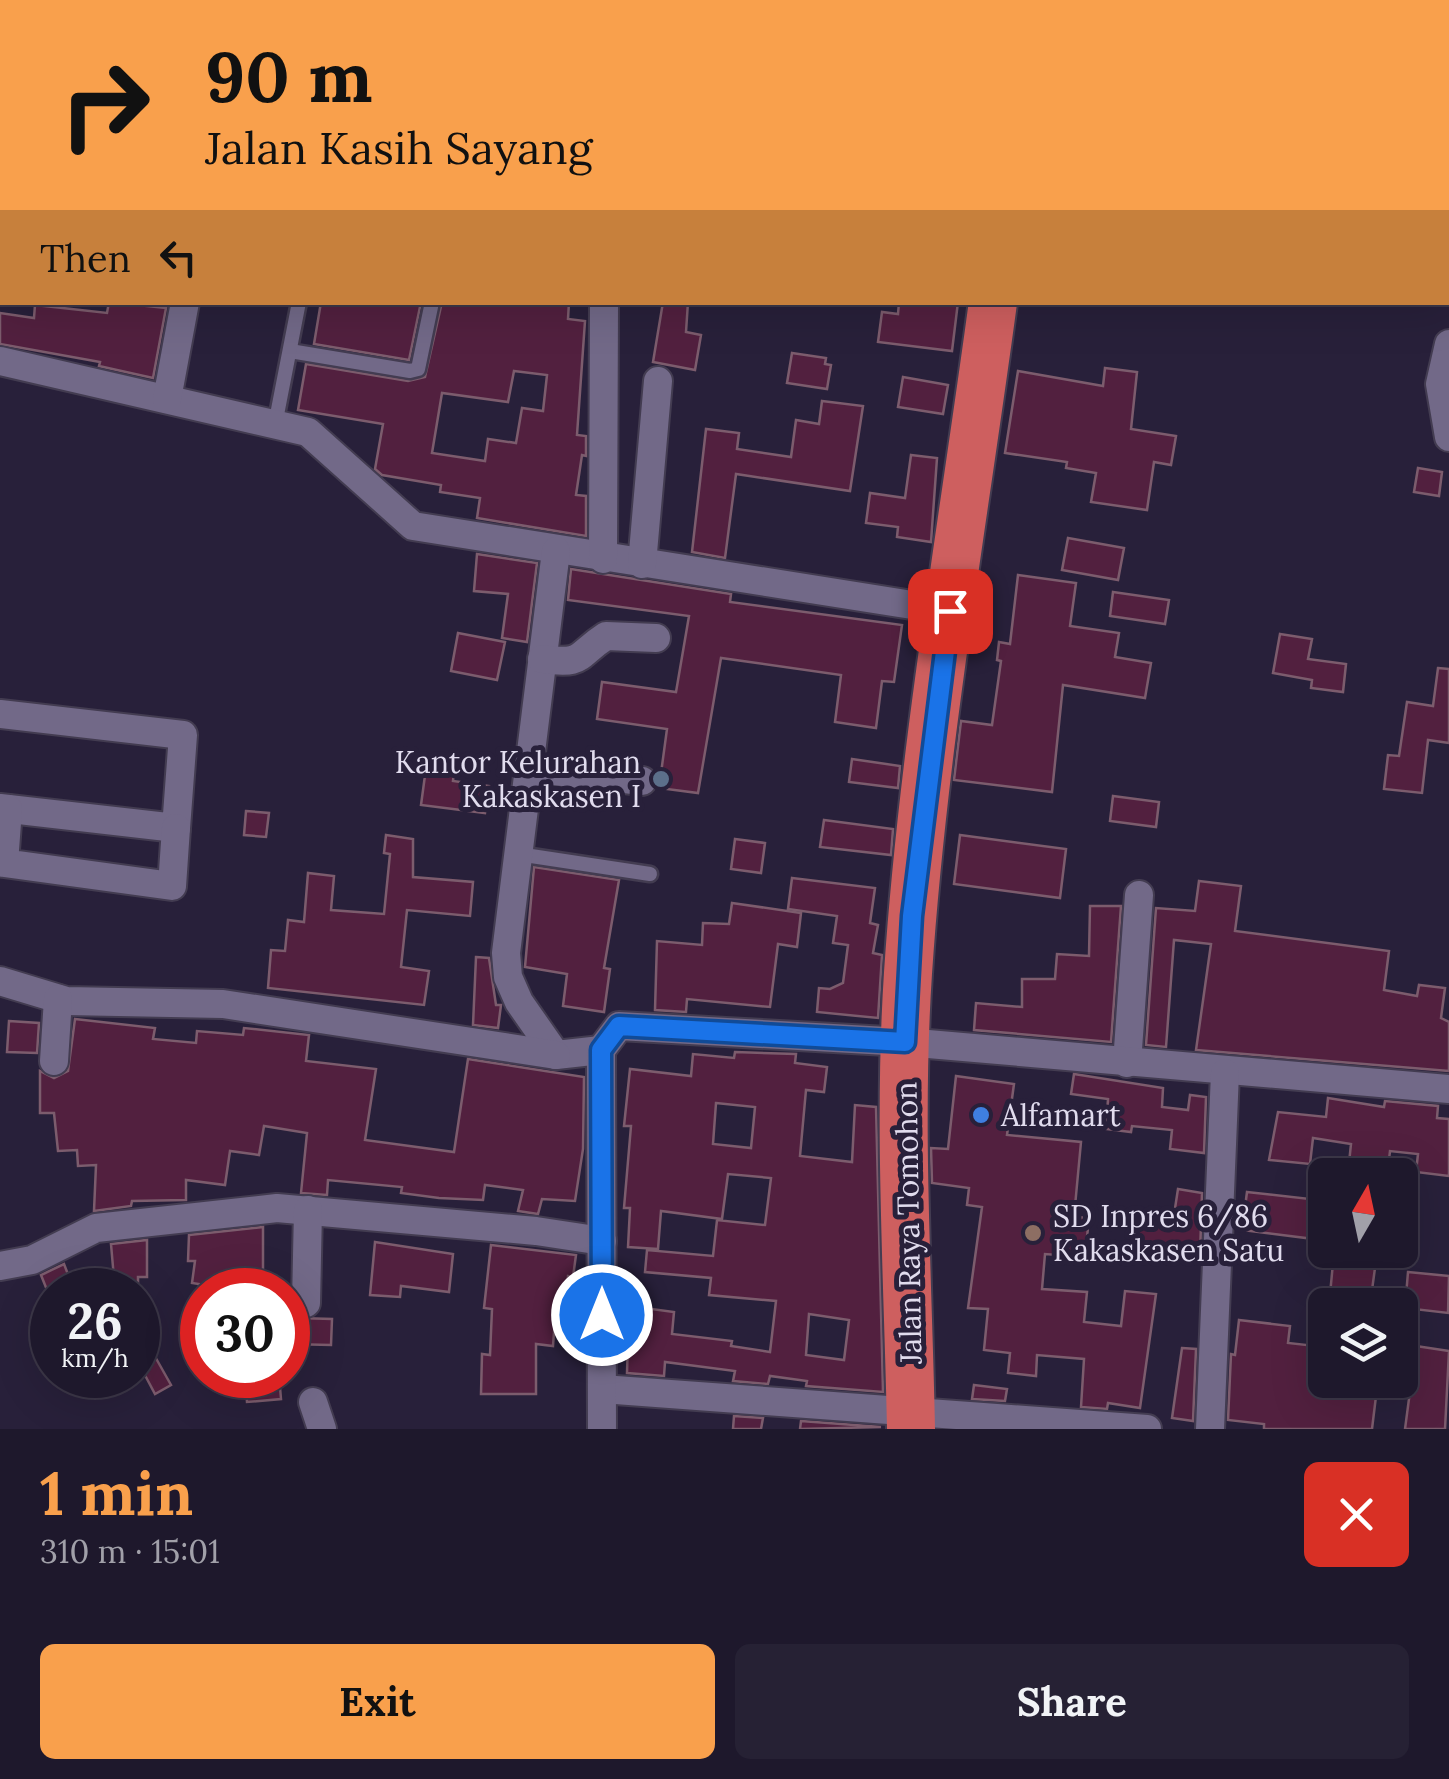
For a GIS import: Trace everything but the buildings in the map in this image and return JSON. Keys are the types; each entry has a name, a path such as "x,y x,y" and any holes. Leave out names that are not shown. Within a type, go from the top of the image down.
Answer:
{"highway":[{"name":"Jalan Raya Tomohon","path":"911,1420 905,1042 912,916 993,305"}],"street":[{"path":"168,398 184,305"},
{"path":"603,559 604,305"},
{"path":"1449,344 1440,384 1449,437"},
{"path":"0,361 168,398 320,439 406,524 556,552 950,611"},
{"path":"642,564 658,382"},
{"path":"556,552 518,854 508,977 519,1002 556,1054"},
{"path":"542,659 570,663 584,659 606,636 656,638"},
{"path":"0,714 183,735 172,886 4,863 4,808 176,828"},
{"path":"528,768 642,782"},
{"path":"1127,1064 1139,895"},
{"path":"0,981 58,1000 209,1003 556,1054 601,1050"},
{"path":"54,1061 58,1000"},
{"path":"602,1429 601,1050 619,1026 905,1042 1225,1073 1449,1089"},
{"path":"1210,1429 1225,1073"},
{"path":"0,1266 32,1260 96,1228 277,1208 536,1230 602,1242"},
{"path":"307,1268 308,1210"},
{"path":"602,1389 911,1420 1065,1422 1147,1429"},
{"path":"314,1402 322,1429"}],"lane":[{"path":"276,425 298,305"},
{"path":"290,350 410,372 418,369 431,305"},
{"path":"518,854 650,874"}],"place":[{"name":"Kantor Kelurahan Kakaskasen I","path":"661,779"},
{"name":"Alfamart","path":"981,1115"},
{"name":"SD Inpres 6/86 Kakaskasen Satu","path":"1033,1233"}],"route":[{"path":"602,1315 601,1050 619,1026 905,1042 912,916 950,611"}]}
